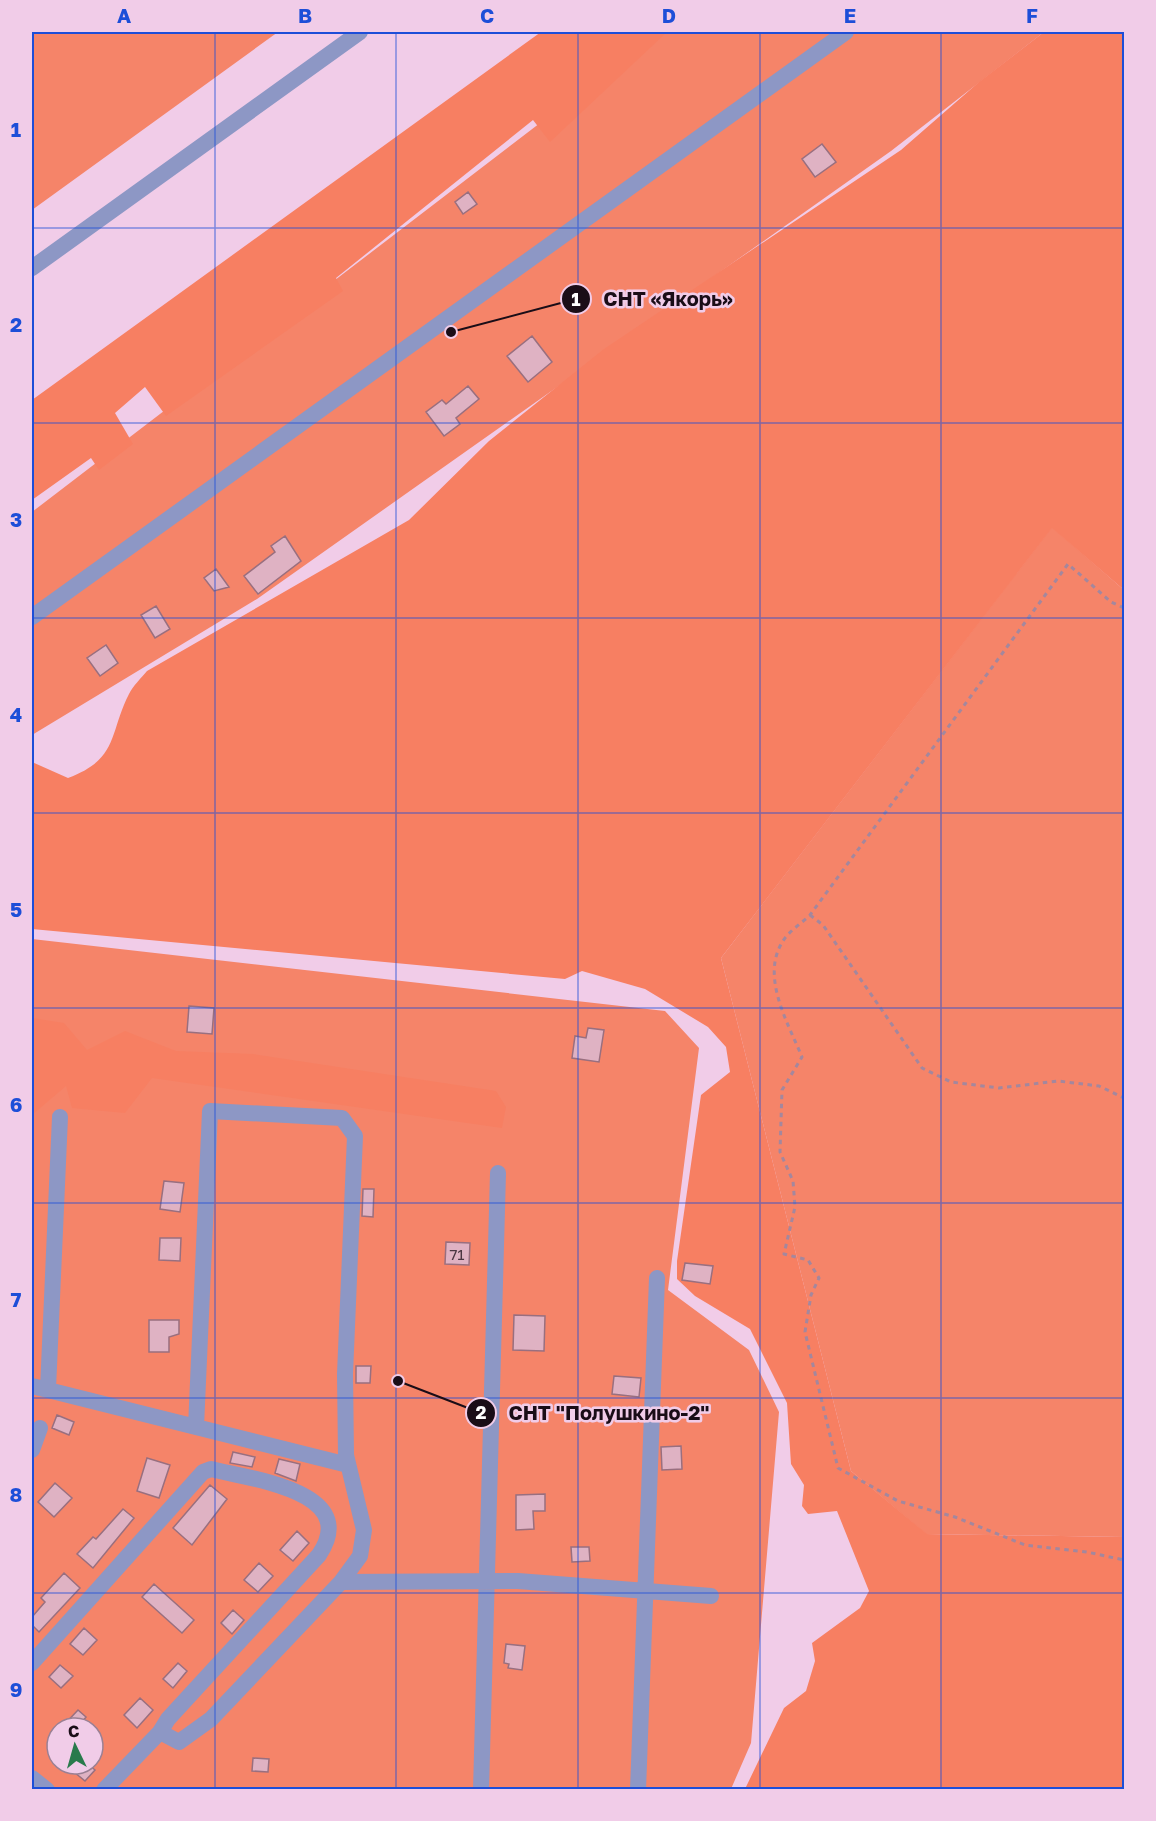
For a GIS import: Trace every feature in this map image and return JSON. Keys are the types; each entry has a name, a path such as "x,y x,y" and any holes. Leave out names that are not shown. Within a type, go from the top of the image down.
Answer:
{"street":[{"path":"32,268 360,32"},
{"path":"32,617 846,32"},
{"path":"160,1732 179,1742 195,1733 341,1582 360,1556 364,1530 359,1499 348,1465 346,1327 355,1136 342,1118 210,1111 196,1427"},
{"path":"60,1117 40,1388 348,1465"},
{"path":"481,1790 498,1173"},
{"path":"638,1790 648,1592 657,1278"},
{"path":"32,1450 40,1428"},
{"path":"32,1663 203,1472 211,1469 282,1486 305,1495 325,1515 329,1534 326,1544 168,1719 160,1732 104,1790"},
{"path":"341,1582 518,1581 711,1596"},
{"path":"32,1778 47,1790"}],"path":[{"path":"1125,608 1110,602 1068,564 810,915 783,941 772,969 784,1014 802,1057 782,1090 780,1152 793,1181 795,1207 784,1254 808,1260 819,1278 812,1295 805,1332 838,1468 898,1501 955,1517 1025,1545 1087,1552 1125,1560"},
{"path":"810,915 823,925 922,1068 951,1082 999,1088 1058,1081 1099,1086 1125,1098"}],"shaded area":[{"path":"32,32 278,32 32,210"},
{"path":"541,32 667,32 550,142 533,120 336,278 343,291 166,416 145,387 115,413 133,444 99,470 91,458 32,500 32,400"},
{"path":"659,32 1044,32 891,151 257,599 32,735 32,512"},
{"path":"1044,32 1124,32 1124,590 1052,528 721,958 851,1471 927,1534 1124,1537 1124,1789 745,1789 784,1708 806,1691 815,1661 812,1643 860,1608 869,1591 837,1511 808,1514 802,1506 804,1485 791,1464 787,1403 750,1329 695,1296 677,1279 677,1261 701,1095 730,1072 726,1047 708,1027 645,989 582,971 565,979 32,929 32,762 68,778 84,771 96,762 110,744 129,694 147,671 409,520 489,441 604,349 901,150 979,82"},
{"path":"1052,527 1124,590 1124,1537 926,1534 851,1471 721,958"},
{"path":"32,939 665,1011 699,1048 668,1290 749,1350 779,1412 751,1743 731,1789 32,1790"},
{"path":"32,1018 64,1023 87,1050 125,1031 176,1051 253,1054 496,1091 506,1107 502,1128 152,1078 125,1113 72,1108 66,1086 32,1115"}],"building":[{"path":"822,144 836,162 815,177 802,159"},
{"path":"468,192 477,204 463,214 455,202"},
{"path":"532,336 552,362 528,382 507,356"},
{"path":"468,386 479,399 456,418 460,424 444,436 426,412 442,400 446,404"},
{"path":"285,536 301,561 258,594 244,576 275,552 271,546"},
{"path":"216,569 229,587 214,591 204,578"},
{"path":"156,606 170,629 155,638 141,615"},
{"path":"106,645 118,663 100,676 87,658"},
{"path":"189,1006 214,1008 212,1034 187,1032"},
{"path":"588,1028 604,1030 599,1062 572,1058 575,1036 586,1038"},
{"path":"164,1181 184,1183 180,1212 160,1209"},
{"path":"363,1189 374,1189 373,1217 362,1216"},
{"path":"160,1238 181,1238 180,1261 159,1260"},
{"path":"446,1242 470,1243 469,1265 445,1264"},
{"path":"685,1263 713,1266 710,1284 682,1280"},
{"path":"514,1315 545,1316 544,1351 513,1350"},
{"path":"149,1320 179,1320 179,1334 169,1337 169,1352 149,1352"},
{"path":"356,1366 371,1366 370,1383 356,1383"},
{"path":"614,1376 641,1378 639,1397 612,1394"},
{"path":"57,1415 74,1422 69,1435 52,1428"},
{"path":"681,1446 682,1469 662,1470 661,1447"},
{"path":"233,1452 255,1457 252,1467 230,1463"},
{"path":"147,1458 170,1465 159,1498 137,1491"},
{"path":"279,1459 300,1464 296,1481 275,1473"},
{"path":"55,1483 72,1498 54,1517 38,1502"},
{"path":"210,1485 227,1499 192,1545 173,1528"},
{"path":"545,1494 545,1511 533,1511 534,1529 516,1530 516,1495"},
{"path":"123,1509 134,1518 93,1568 77,1554 93,1537 96,1539"},
{"path":"297,1531 309,1543 293,1561 280,1550"},
{"path":"571,1547 589,1547 590,1561 572,1562"},
{"path":"259,1563 273,1576 258,1592 244,1580"},
{"path":"64,1573 80,1588 39,1632 32,1625 32,1617 45,1602 41,1598"},
{"path":"154,1584 194,1620 182,1633 142,1597"},
{"path":"233,1610 244,1620 232,1634 221,1623"},
{"path":"84,1628 97,1640 83,1655 70,1644"},
{"path":"506,1644 525,1646 522,1670 508,1668 509,1664 504,1663"},
{"path":"178,1663 187,1671 173,1688 163,1679"},
{"path":"60,1665 73,1676 61,1688 49,1677"},
{"path":"140,1698 153,1710 137,1728 124,1715"},
{"path":"78,1710 85,1716 72,1716"},
{"path":"253,1758 269,1759 268,1772 252,1771"},
{"path":"79,1776 90,1776 85,1781"}],"place":[{"name":"СНТ «Якорь»","path":"451,332"},
{"name":"СНТ \"Полушкино-2\"","path":"398,1381"}]}
